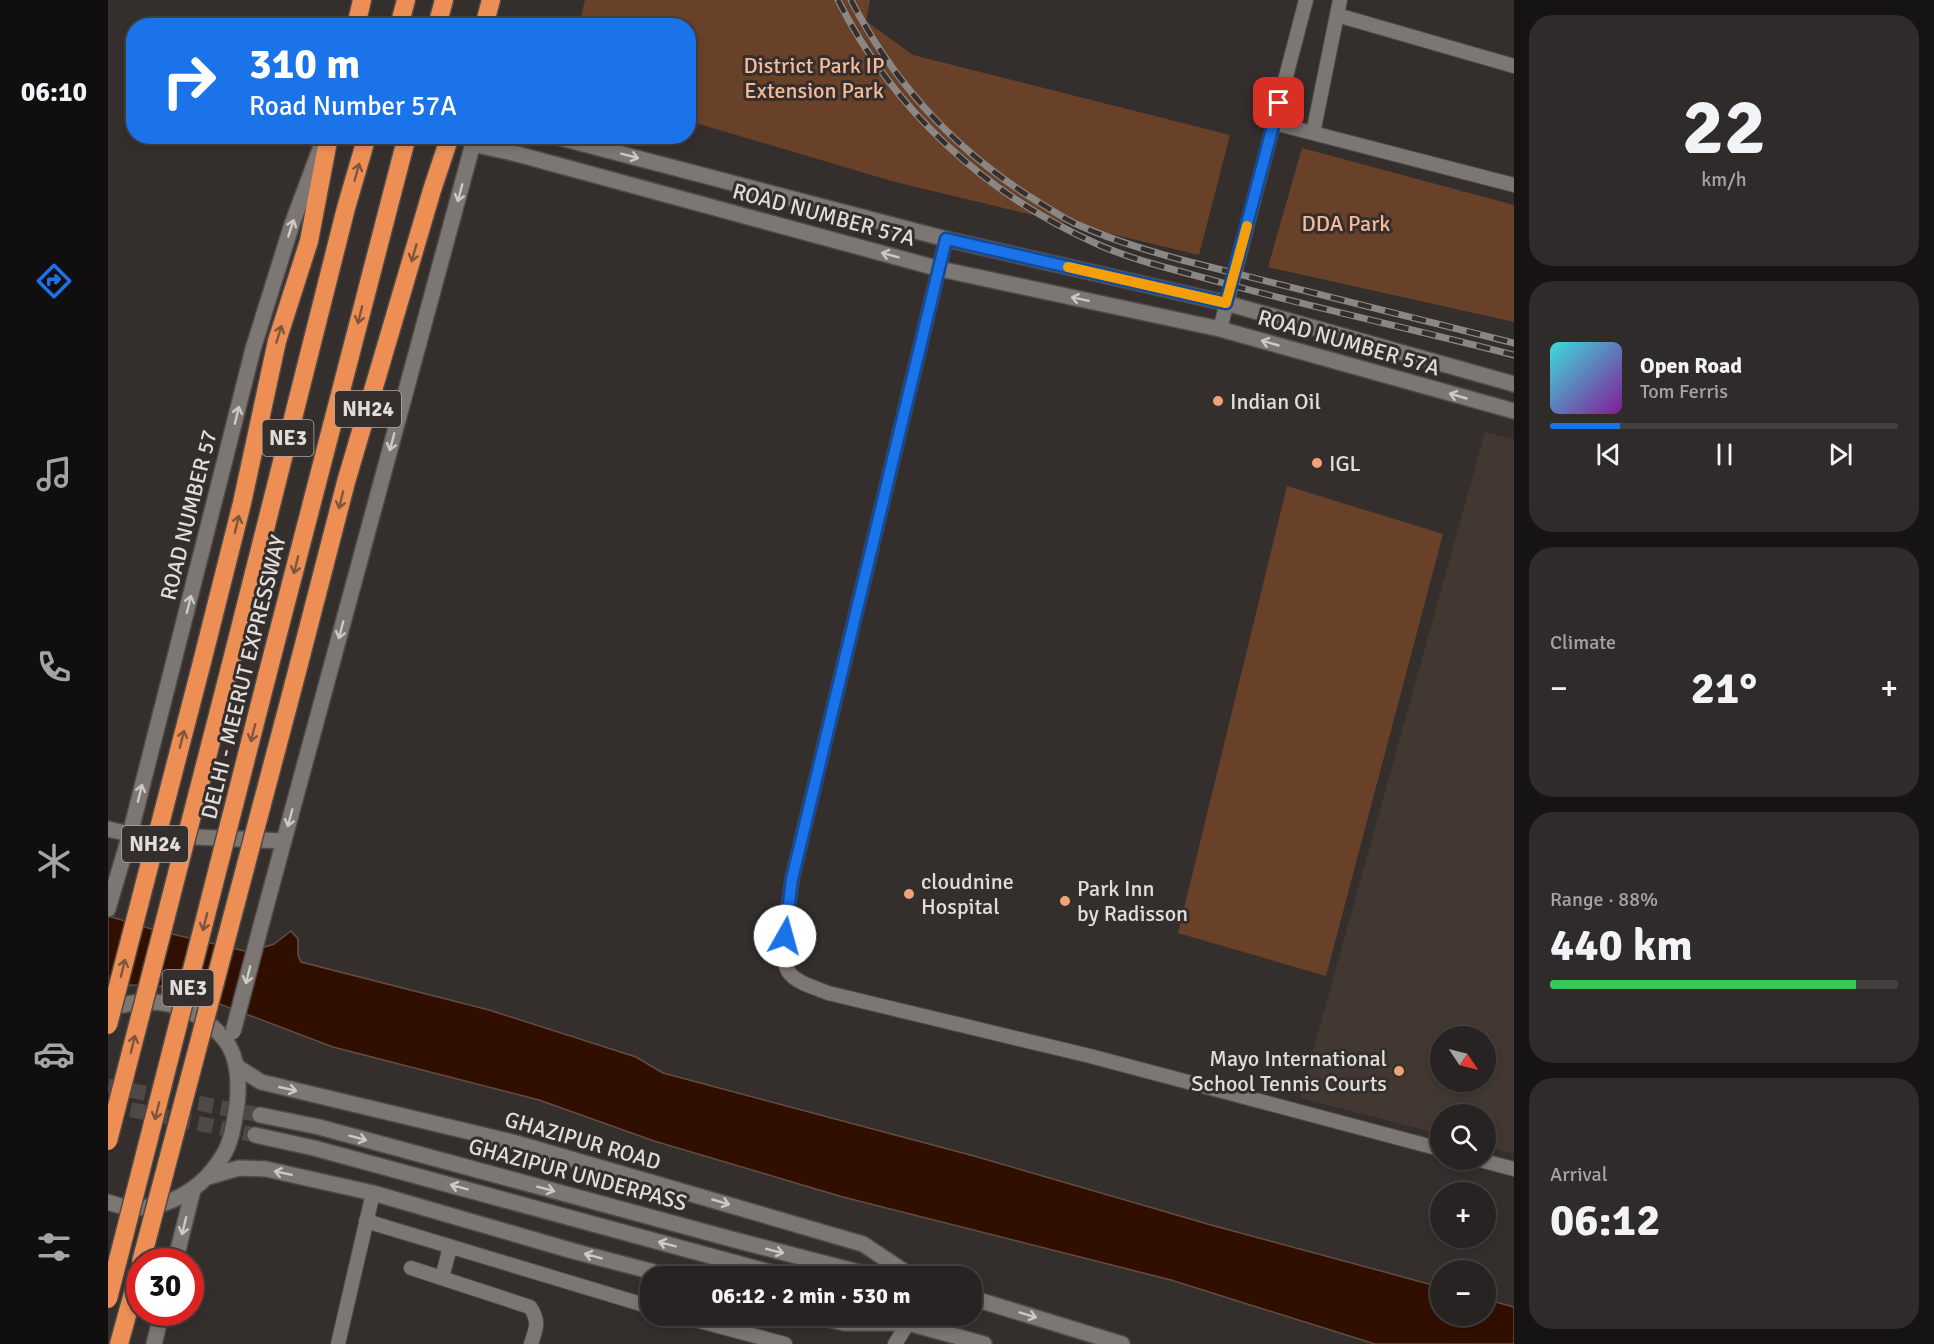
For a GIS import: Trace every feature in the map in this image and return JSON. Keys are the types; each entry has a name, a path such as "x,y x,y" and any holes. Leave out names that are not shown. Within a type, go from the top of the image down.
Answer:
{"highway":[{"path":"358,18 362,0"},
{"path":"401,18 406,0"},
{"path":"439,18 444,0"},
{"path":"486,18 492,0"},
{"name":"NH24","path":"108,1025 242,503 277,341 309,242 326,144"},
{"name":"DELHI - MEERUT EXPRESSWAY","path":"108,1141 346,208 365,144"},
{"name":"DELHI - MEERUT EXPRESSWAY","path":"108,1299 405,144"},
{"name":"NH24","path":"145,1248 346,482 447,144"},
{"path":"120,1344 126,1321"}],"street":[{"path":"1220,329 1306,0"},
{"path":"1313,134 1340,0"},
{"path":"1337,15 1514,66"},
{"path":"1274,123 1514,185"},
{"name":"ROAD NUMBER 57","path":"108,909 130,834 253,349 292,224 324,144"},
{"path":"230,1048 263,918 473,144"},
{"name":"ROAD NUMBER 57A","path":"486,144 940,269 1220,329 1514,411"},
{"name":"ROAD NUMBER 57A","path":"584,144 946,239 1226,303 1514,384"},
{"path":"946,239 792,879 783,954 789,973 805,984 828,993 1090,1056 1430,1146"},
{"path":"108,829 130,834 284,841"},
{"path":"108,1009 147,1000 186,1009 203,1020 230,1048 236,1066 238,1093 232,1136 223,1156 207,1177 193,1190 174,1200 154,1206 133,1207 108,1202"},
{"name":"GHAZIPUR ROAD","path":"236,1066 261,1082 516,1143 863,1244 897,1266"},
{"name":"GHAZIPUR UNDERPASS","path":"260,1115 319,1127 835,1266"},
{"name":"GHAZIPUR UNDERPASS","path":"255,1135 315,1148 747,1266"},
{"path":"1496,1164 1514,1169"},
{"path":"207,1177 239,1168 254,1168 373,1192 640,1268"},
{"path":"178,1248 193,1190"},
{"path":"338,1344 373,1192"},
{"path":"366,1221 640,1304"},
{"path":"442,1278 450,1247"},
{"path":"411,1268 530,1307 537,1317 537,1327 531,1344"},
{"path":"982,1301 1122,1344"},
{"path":"154,1344 158,1326"},
{"path":"708,1326 743,1339 785,1344"},
{"path":"895,1344 906,1326"},
{"path":"919,1326 984,1344"}],"shaded area":[{"path":"1485,432 1514,439 1514,1154 1496,1149 1496,1104 1430,1104 1430,1131 1300,1098"},
{"path":"108,916 155,930 249,952 274,944 291,931 298,939 298,955 301,962 489,1010 636,1057 663,1073 974,1156 1211,1225 1430,1284 1430,1326 1496,1326 1496,1302 1514,1307 1514,1344 1375,1344 1171,1280 843,1197 654,1141 539,1100 333,1047 175,987 108,984"}],"green space":[{"name":"District Park IP Extension Park","path":"585,0 870,0 866,21 913,55 1230,135 1199,255 895,182 696,123 696,18 581,18"},
{"name":"DDA Park","path":"1302,148 1514,205 1514,322 1268,267"},
{"path":"1287,486 1443,534 1326,976 1178,933"}],"tunnel":[{"path":"108,1086 260,1115"},
{"path":"108,1105 255,1135"}],"railway":[{"path":"838,0 860,40 886,78 946,144 980,174 1056,224 1097,244 1159,266 1295,302 1514,355"},
{"path":"851,0 885,57 926,109 949,133 999,176 1074,223 1127,244 1182,260 1514,343"}],"slow traffic":[{"path":"1068,267 1226,303 1247,226"}],"place":[{"name":"Indian Oil","path":"1218,401"},
{"name":"IGL","path":"1317,463"},
{"name":"cloudnine Hospital","path":"909,894"},
{"name":"Park Inn by Radisson","path":"1065,901"},
{"name":"Mayo International School Tennis Courts","path":"1399,1071"}],"route":[{"path":"785,936 792,879 946,239 1226,303 1279,103"}]}
